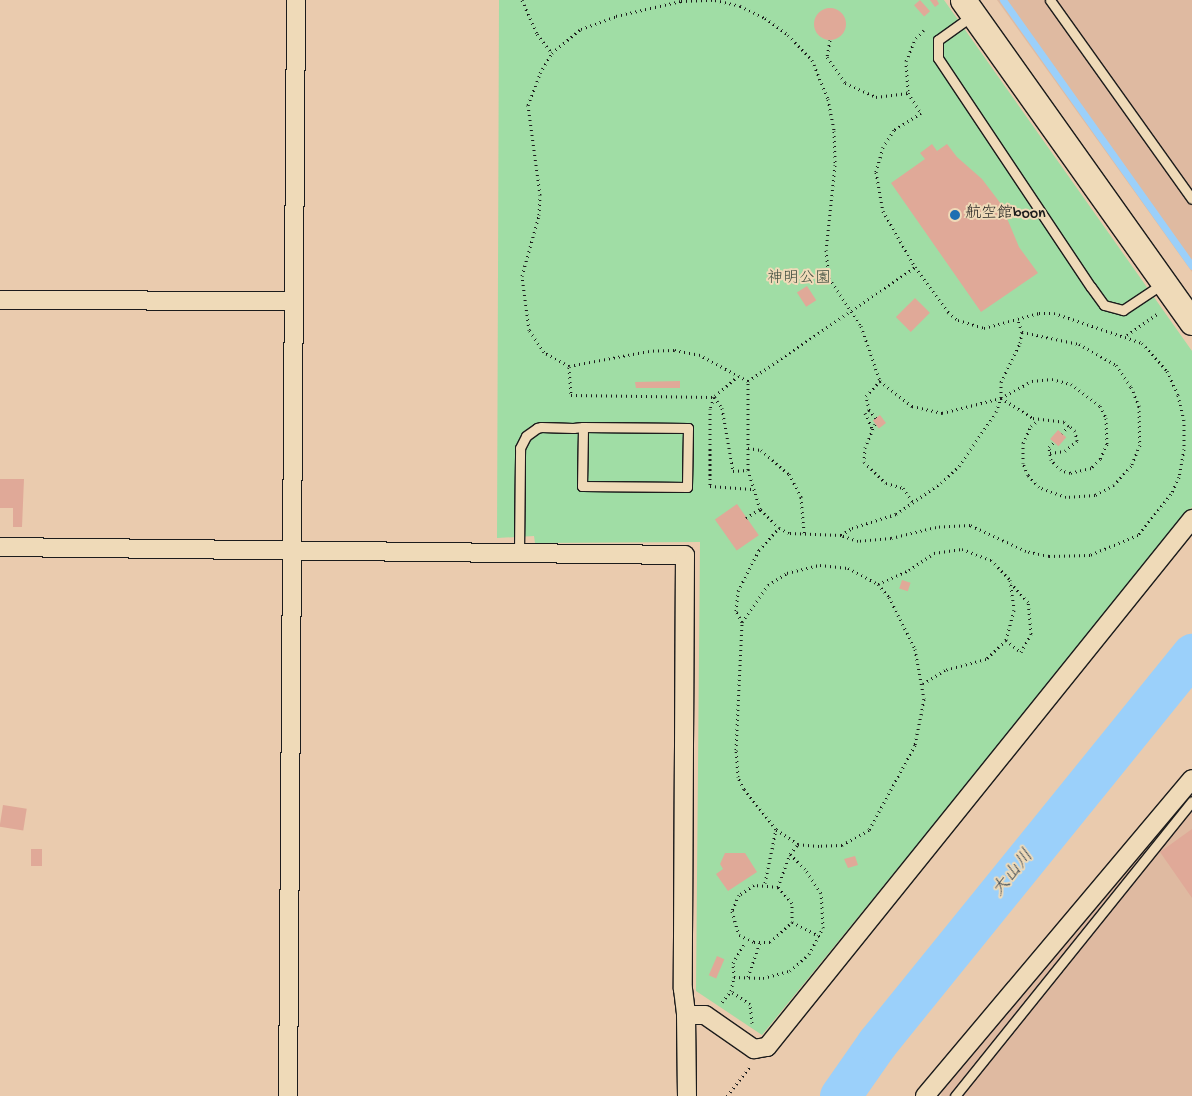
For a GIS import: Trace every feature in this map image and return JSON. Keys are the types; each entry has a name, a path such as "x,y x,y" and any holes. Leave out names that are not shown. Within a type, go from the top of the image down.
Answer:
{"street":[{"path":"288,1096 296,0"},
{"path":"968,7 1192,322"},
{"path":"0,300 294,301"},
{"path":"686,1016 705,1015 754,1049 767,1047 1192,519"},
{"path":"0,547 685,555 683,989 686,1016 687,1096"},
{"path":"925,1096 1192,779"}],"lane":[{"path":"1050,0 1192,199"},
{"path":"968,7 938,40 938,58 1095,293 1104,305 1123,310 1170,292"},
{"path":"519,552 522,442 537,428 583,427 688,428 687,487 582,486 583,427"},
{"path":"955,1096 1192,801"}],"path":[{"path":"522,0 538,34 552,53"},
{"path":"748,381 700,355 674,350 649,351 569,366 544,352 529,330 522,276 539,215 540,195 528,105 540,73 552,53 581,28 616,16 681,1 715,0 740,6 788,35 812,60 828,99 835,165 826,250 829,278 861,326 880,381 912,406 924,410 962,410 1001,398 1032,381 1052,379 1081,388 1100,406 1108,434 1104,453 1096,464 1086,470 1061,470 1054,465 1050,453 1049,447 1054,442"},
{"path":"748,381 748,470 752,489 760,509 779,528 804,534 841,535 858,541 891,538 936,527 970,525 990,532 1026,551 1069,558 1106,551 1138,535 1161,509 1179,477 1184,449 1184,420 1178,395 1166,371 1142,342 1127,335 1054,312 984,328 958,320 940,302 915,267 883,210 876,172 883,147 894,130 922,113 908,93 876,97 845,83 826,56 830,40"},
{"path":"748,381 915,267"},
{"path":"1127,335 1170,292"},
{"path":"841,535 852,528 896,514 913,503 959,466 996,412 1001,398 1001,382 1016,352 1022,332 1018,320"},
{"path":"1022,332 1079,344 1116,366 1131,387 1139,406 1140,445 1131,466 1114,485 1095,495 1066,497 1039,486 1028,475 1023,463 1023,443 1039,420"},
{"path":"569,366 571,395 714,396"},
{"path":"738,376 714,396 710,409 710,486 752,489"},
{"path":"876,418 869,410 866,396 880,381"},
{"path":"714,396 722,408 733,471 748,470"},
{"path":"1001,398 1039,420 1056,419 1076,431 1077,441 1065,451 1050,453"},
{"path":"869,410 865,413 873,430"},
{"path":"875,424 864,448 864,462 886,483 902,488 913,503"},
{"path":"1062,434 1069,426"},
{"path":"748,448 761,450 790,474 800,497 804,534"},
{"path":"746,518 760,509"},
{"path":"742,622 768,586 787,573 820,565 848,568 878,584 904,622 915,649 923,684 923,715 916,745 869,830 842,845 798,844 776,829 744,789 738,777 737,722 742,622 736,611 738,591 759,550 779,528"},
{"path":"878,584 909,570 934,553 962,549 991,560 1028,602 1031,634 1021,652 1006,640"},
{"path":"923,684 945,670 986,659 1006,640 1013,623 1011,583"},
{"path":"765,884 776,829"},
{"path":"778,887 790,854 798,844"},
{"path":"734,977 763,978 790,971 810,954 820,936 824,919 821,893 805,869 790,854"},
{"path":"765,884 778,887 792,903 792,922 778,938 760,943 739,935 732,911 744,891 765,884"},
{"path":"792,922 820,936"},
{"path":"745,942 733,962 734,977 731,991 750,1004 752,1028"},
{"path":"748,977 760,943"},
{"path":"727,1096 754,1061"}],"shaded area":[{"path":"997,0 1192,0 1192,272"},
{"path":"1192,788 1192,1096 941,1096 942,1090"}],"green space":[{"name":"神明公園","path":"499,0 944,0 1192,351 1192,507 762,1035 696,991 700,542 535,543 534,536 497,538"}],"building":[{"path":"920,0 930,11 924,17 914,5"},
{"path":"930,0 937,0 939,4 935,7"},
{"path":"830,8 841,13 846,24 841,35 830,40 819,35 814,24 819,13"},
{"name":"航空館boon","path":"932,144 937,151 947,144 957,157 982,179 1001,204 1019,247 1038,273 981,312 891,183 925,159 920,153"},
{"path":"807,286 816,300 806,307 797,293"},
{"path":"915,298 930,313 911,332 896,317"},
{"path":"680,381 680,388 636,388 635,382"},
{"path":"880,415 886,423 879,428 873,420"},
{"path":"1058,430 1066,437 1058,446 1050,439"},
{"path":"0,479 24,479 22,527 13,527 13,508 0,508"},
{"path":"737,504 759,535 737,551 715,519"},
{"path":"902,580 911,583 908,591 899,589"},
{"path":"3,805 27,809 23,830 0,827"},
{"path":"1192,829 1192,898 1160,852"},
{"path":"31,849 42,849 42,866 31,866"},
{"path":"725,853 745,853 757,872 728,891 716,874 723,869 720,864"},
{"path":"855,856 858,865 848,868 844,859"},
{"path":"717,956 724,959 716,978 709,975"}],"waterway":[{"path":"1003,0 1192,266"},
{"name":"大山川","path":"840,1096 877,1043 1192,654"}],"place":[{"name":"航空館boon","path":"955,215"}]}
